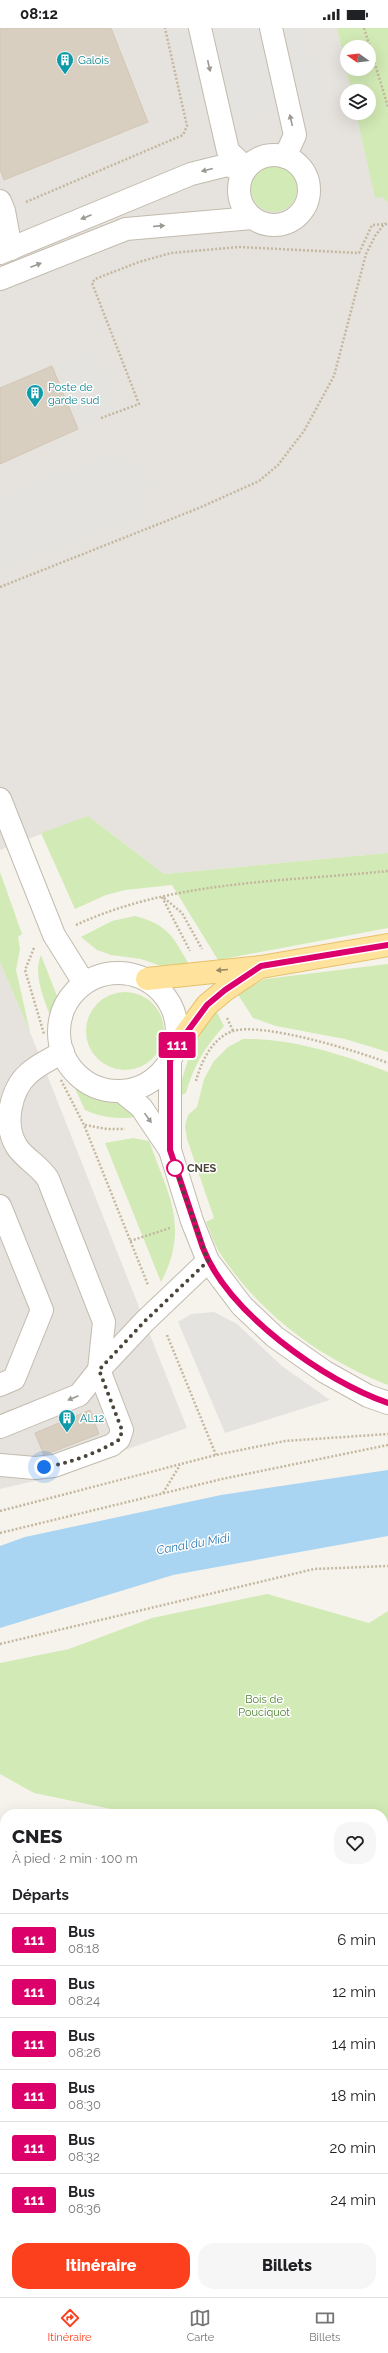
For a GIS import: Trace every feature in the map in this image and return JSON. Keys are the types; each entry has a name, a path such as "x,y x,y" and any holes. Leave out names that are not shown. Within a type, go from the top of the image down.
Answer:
{"main road":[{"path":"147,979 261,966 388,945"},
{"path":"173,1054 207,1005 225,990 261,966"}],"street":[{"path":"200,28 228,151 245,169"},
{"path":"271,28 295,135 286,157"},
{"path":"264,156 286,157 298,165 307,178 308,198 304,208 296,217 286,223 275,225 263,223 252,218 240,201 240,180 245,169 264,156"},
{"path":"2,206 5,251 191,174 227,164 245,169"},
{"path":"0,279 126,229 252,218"},
{"path":"0,799 54,935 84,983"},
{"path":"170,1150 173,1054 178,1027 173,1008 162,992 147,979 131,974 115,972 99,975 84,983 70,997 62,1014 59,1034 63,1052 72,1069 86,1081 102,1089 121,1091 140,1087 157,1077 173,1054"},
{"path":"0,1465 35,1468 54,1466 112,1445 120,1439 122,1430 99,1370 104,1322 48,1179 40,1168 17,1147 10,1124 14,1097 21,1083 30,1072 63,1052"},
{"path":"121,1091 141,1107 170,1150 192,1221 208,1261 242,1306 275,1337 325,1372 368,1396 388,1403"},
{"path":"0,1206 42,1310 14,1379 0,1385"},
{"path":"0,1427 79,1395 99,1370 145,1321 208,1261"}],"path":[{"path":"2,206 183,135 187,126 165,28"},
{"path":"364,28 388,107"},
{"path":"101,418 139,404 92,282 95,279 139,262 171,253 239,247 359,253 372,225 386,224"},
{"path":"0,587 199,508 259,481 278,465 304,431 334,376 366,254 375,236 386,224"},
{"path":"204,952 182,913 162,896 186,890 388,871"},
{"path":"233,1031 262,1030 299,1037 368,1055 388,1063"},
{"path":"0,1511 180,1464 285,1441 388,1434"},
{"path":"0,1533 163,1494 388,1445"},
{"path":"163,1494 180,1464"},
{"path":"0,1644 314,1569 388,1566"}],"shaded area":[{"path":"0,28 337,28 340,42 340,76 348,76 349,84 340,84 340,120 358,120 375,197 383,197 388,203 388,853 164,874 88,816 0,850"},
{"path":"189,28 205,100 185,105 168,33"},
{"path":"213,28 261,28 280,113 235,124"},
{"path":"286,28 308,28 329,118 308,123"},
{"path":"99,348 122,410 80,426 57,364"},
{"path":"119,449 126,468 147,460 158,490 140,497 147,516 4,570 0,560 2,520 0,493"},
{"path":"0,962 30,1032 187,1428 43,1479 0,1489"},
{"path":"214,1312 237,1324 282,1366 330,1400 225,1433 178,1322 191,1314"}],"green space":[{"path":"337,28 388,28 388,203 383,197 375,198 358,120 376,120 376,84 349,84 348,76 376,76 376,40 340,40 340,42"},
{"path":"274,166 287,170 293,176 297,189 293,202 287,208 274,212 261,208 255,202 251,189 255,176 261,170"},
{"path":"88,816 164,874 388,853 388,928 218,960 172,885 125,890 106,895 75,909 41,833"},
{"path":"0,872 22,934 18,937 20,949 16,970 30,1032 0,962"},
{"path":"135,916 163,928 179,947 190,966 170,969 141,959 111,955 97,950 81,937 112,921"},
{"path":"41,955 57,996 52,1022 39,980 38,972"},
{"path":"388,964 388,1052 345,1039 276,1026 253,1018 237,993 265,979"},
{"path":"125,992 140,995 152,1004 161,1016 164,1031 161,1046 152,1058 140,1067 125,1070 110,1067 98,1058 89,1046 86,1031 89,1016 98,1004 110,995"},
{"path":"215,1009 224,1026 211,1041 201,1057 186,1093 176,1098 196,1035"},
{"path":"243,1039 280,1041 317,1049 388,1072 388,1385 338,1362 292,1331 251,1294 234,1273 213,1240 206,1222 214,1218 187,1139 185,1126 188,1115 197,1107 204,1079 214,1061 228,1047"},
{"path":"73,1084 102,1099 118,1103 137,1117 110,1117 98,1115 85,1110"},
{"path":"133,1138 149,1141 169,1194 173,1211 175,1227 174,1244 170,1262 161,1282 105,1143"},
{"name":"Bois de Pouciquot","path":"267,1594 369,1623 388,1611 388,1809 111,1809 34,1793 0,1774 0,1663 69,1649 152,1618"}],"water":[{"name":"Canal du Midi","path":"388,1470 388,1536 173,1575 0,1628 0,1546 25,1537 221,1495"}],"building":[{"name":"Galois","path":"0,28 111,28 148,122 4,180 0,169"},
{"name":"Poste de garde sud","path":"52,366 78,429 0,464 0,388"},
{"name":"AL12","path":"90,1410 99,1434 44,1455 35,1433"}],"bus line":[{"name":"111","path":"388,945 261,966 225,990 207,1005 176,1047 170,1061 169,1119 170,1150 192,1221 208,1261 242,1306 275,1337 325,1372 368,1396 388,1403"}],"place":[{"name":"Galois","path":"65,75"},
{"name":"Poste de garde sud","path":"35,408"},
{"name":"CNES","path":"175,1168"},
{"name":"AL12","path":"67,1433"}],"route":[{"path":"44,1467 54,1466 112,1445 120,1439 122,1430 99,1370 145,1321 208,1261 192,1221 175,1168"}]}
